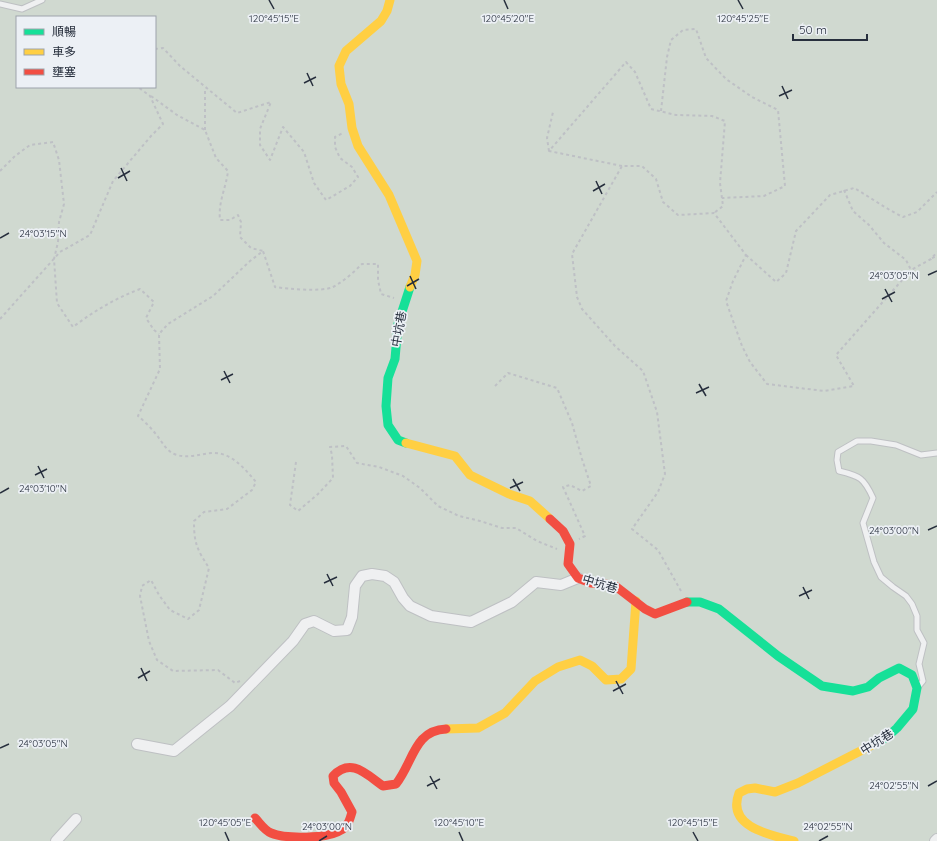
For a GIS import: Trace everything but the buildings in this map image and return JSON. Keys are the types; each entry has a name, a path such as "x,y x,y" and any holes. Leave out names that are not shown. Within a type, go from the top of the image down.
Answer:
{"street":[{"name":"中坑巷","path":"390,0 387,11 381,21 346,51 339,66 342,84 349,104 352,128 358,146 392,202 410,241 417,261 415,275 398,324 395,359 388,378 386,406 388,425 398,440 455,456 470,475 509,494 530,501 563,531 570,544"},
{"path":"568,564 570,544"},
{"name":"中坑巷","path":"568,564 578,578 591,584 606,584 614,586 636,602 644,610 655,614 686,601"},
{"path":"137,744 174,751 230,706 293,641 305,624 314,621 334,631 347,630 352,617 355,586 362,576 372,574 385,576 394,582 403,598 410,606 431,616 471,622 512,602 536,582 561,585 578,578"},
{"path":"686,601 697,601 719,609 778,656 822,686 853,691 868,687 879,678 899,668 912,675 917,688"},
{"path":"255,818 270,833 301,837 340,832 349,823 352,812 341,792 334,783 332,776 337,769 346,766 357,768 383,786 396,784 403,775 419,741 429,732 440,729 478,728 505,713 535,681 558,667 580,660 592,666 606,680 621,679 631,669 636,602"},
{"name":"中坑巷","path":"794,841 758,831 747,824 738,814 736,803 739,793 747,789 755,788 775,792 798,783 887,738 913,709 917,688"},
{"path":"56,841 76,819"}],"lane":[{"path":"0,4 22,9 42,0"},
{"path":"917,688 923,681 919,664 924,643 917,630 917,616 912,604 906,596 881,577 874,562 863,523 874,498 867,483 855,474 839,471 837,460 838,452 857,441 870,441 896,445 921,455 937,453"}],"path":[{"path":"661,111 667,57 671,40 683,30 696,29 706,58 726,79 752,97 778,110 785,186 764,196 722,198"},
{"path":"156,49 163,48 180,66 205,88 237,113 271,102 260,129 260,145 270,160 283,127 304,152 314,183 326,200 350,186 358,178 352,167 340,158 335,147 335,137 352,128"},
{"path":"626,62 635,72 651,109 676,115 712,116 725,121 720,183 723,206 714,213 678,215 663,202 656,179 642,166 622,166 549,151 626,62"},
{"path":"139,88 177,115 205,130"},
{"path":"205,88 205,130 216,158 228,171 227,182 219,208 220,220 230,220 238,215 241,222 240,237 251,248 263,251"},
{"path":"0,319 60,252 90,235 114,181 151,136 163,124 150,96"},
{"path":"549,151 547,138 553,112"},
{"path":"0,171 15,156 30,145 53,142 59,160 64,204 59,222 58,242 54,259 57,303 73,327 88,316 113,302 140,290 154,302 146,318 154,330 159,334"},
{"path":"622,166 572,254 577,297 582,309 615,346 644,371 657,412 665,474 658,492 632,529 658,550 686,601"},
{"path":"714,213 746,255 776,282 786,273 796,231 830,195 854,188 871,197 891,212 903,217 917,212 937,192"},
{"path":"844,190 853,211 869,225 884,243 906,260 911,270"},
{"path":"263,251 275,287 300,290 332,287 350,276 362,264 378,264 378,280 381,294 405,301"},
{"path":"242,680 235,683 218,670 173,671 157,660 149,641 140,596 142,586 150,580 170,610 188,619 199,610 209,568 198,550 194,534 194,521 204,512 227,509 252,490 256,482 231,458 214,453 194,457 176,455 166,448 155,433 138,416 160,369 159,334 168,324 213,296 250,261 263,251"},
{"path":"931,259 937,252"},
{"path":"746,255 733,281 726,301 742,346 750,362 767,384 824,391 854,386 836,355 911,270 937,256"},
{"path":"495,386 508,373 557,388 572,423 591,486 582,490 570,485 563,487 585,536 570,544"},
{"path":"296,462 290,505 298,511 318,494 333,478 330,446 346,446 357,462 379,467 403,476 420,488 438,506 459,516 502,528 516,528 537,541 557,549 568,564"}],"shaded area":[{"path":"0,0 937,0 937,841 0,841"}],"traffic: fast":[{"path":"406,443 398,440 388,425 386,406 388,378 395,359 398,324 410,287"},
{"path":"687,602 700,602 719,609 778,656 822,686 853,691 868,687 879,678 899,668 912,675 917,688 913,709 897,728 887,737 876,743"}],"traffic: slow":[{"path":"390,0 387,11 381,21 346,51 339,66 341,84 349,104 352,128 358,146 389,195 417,261 415,275 410,287"},
{"path":"406,443 455,456 470,475 509,494 530,501 550,519"},
{"path":"446,729 478,728 505,713 535,681 558,667 580,660 592,666 606,680 621,679 631,669 636,601"},
{"path":"794,841 773,836 753,828 744,822 739,814 737,805 739,793 747,789 755,788 775,792 798,783 876,743"}],"traffic: jam":[{"path":"550,519 563,531 570,544 568,564 578,578 591,583 614,585 645,609 655,614 687,602"},
{"path":"255,818 266,830 277,835 306,837 335,833 345,827 352,812 341,792 334,783 333,776 340,770 352,768 358,769 383,786 396,784 421,741 427,735 435,731 446,729"}]}
